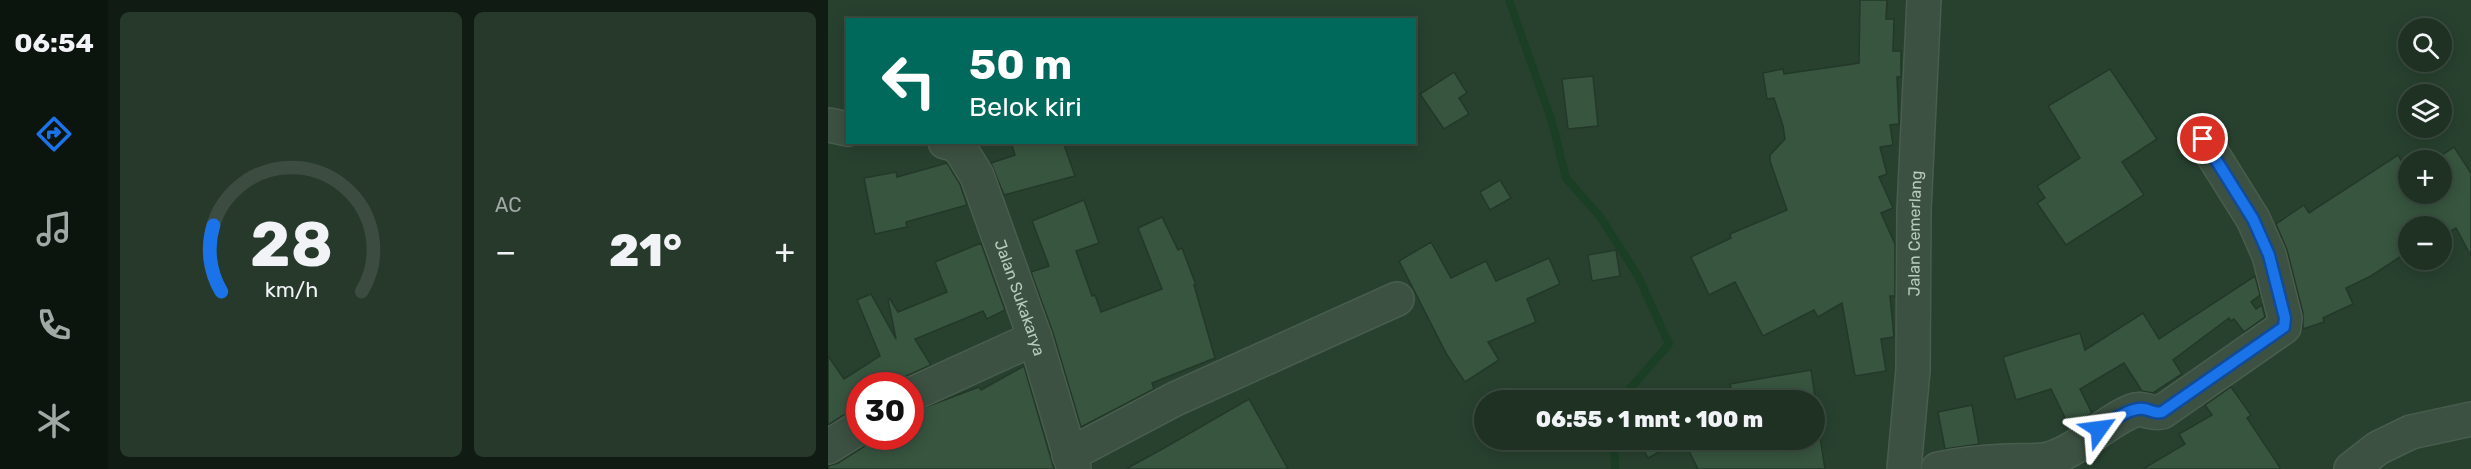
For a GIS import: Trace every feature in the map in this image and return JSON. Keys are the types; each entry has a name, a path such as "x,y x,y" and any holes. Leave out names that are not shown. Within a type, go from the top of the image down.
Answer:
{"street":[{"name":"Jalan Cemerlang","path":"1904,469 1913,370 1914,210 1924,0"},
{"path":"828,125 846,129"},
{"path":"1938,469 1969,462 2046,460 2059,455 2134,410 2142,408 2157,414 2162,412 2284,327 2285,318 2272,266 2253,219 2203,139"},
{"name":"Jalan Sukakarya","path":"954,144 961,150 977,176 1035,338 1072,462"},
{"path":"1072,462 1175,399 1397,299"},
{"path":"924,389 1035,338"},
{"path":"2351,469 2378,448 2410,432 2471,419"},
{"path":"828,447 846,436"}],"building":[{"path":"1860,0 1887,0 1886,19 1894,19 1893,51 1901,51 1901,77 1897,77 1899,124 1890,125 1893,145 1880,147 1887,174 1879,177 1893,208 1881,213 1895,244 1895,296 1890,296 1894,337 1881,339 1886,371 1855,376 1842,303 1818,317 1814,310 1763,336 1735,282 1709,295 1691,257 1731,238 1730,234 1787,210 1770,161 1770,155 1785,139 1783,126 1774,98 1767,99 1763,73 1783,69 1784,74 1859,63"},
{"path":"2110,69 2157,139 2122,162 2144,195 2066,245 2037,203 2045,198 2037,186 2080,158 2048,106"},
{"path":"1454,72 1467,93 1459,98 1469,114 1444,129 1420,94"},
{"path":"1593,76 1598,126 1568,129 1562,79"},
{"path":"1012,144 1064,144 1075,176 1004,195 991,163 1015,155"},
{"path":"2454,147 2471,173 2471,256 2456,228 2452,230 2452,216 2398,216 2398,258 2371,276 2346,288 2353,304 2323,318 2324,322 2303,329 2303,313 2287,250 2276,224 2304,205 2309,213 2398,155 2398,204 2452,204 2452,150 2449,150"},
{"path":"947,163 960,184 967,205 906,222 907,227 875,234 864,178 896,172 897,177"},
{"path":"1500,180 1511,198 1490,210 1480,192"},
{"path":"1084,200 1099,243 1076,251 1092,296 1095,295 1101,312 1162,289 1138,228 1162,217 1178,250 1182,248 1196,285 1194,285 1215,358 1152,383 1154,389 1081,427 1053,333 1031,272 1049,266 1032,221"},
{"path":"1431,242 1451,278 1486,261 1496,281 1549,258 1560,284 1527,299 1536,322 1488,342 1499,360 1465,382 1447,355 1399,261"},
{"path":"981,243 1005,310 987,319 983,311 915,339 931,365 915,372 855,372 880,356 857,300 871,294 896,339 888,300 890,299 898,312 947,292 935,262"},
{"path":"1616,250 1620,276 1592,281 1588,255"},
{"path":"2255,276 2260,295 2251,302 2256,309 2262,305 2265,317 2244,332 2234,319 2231,321 2229,318 2173,360 2182,374 2153,393 2142,391 2124,363 2080,389 2092,413 2070,428 2051,389 2016,400 2003,357 2080,333 2085,350 2143,313 2159,339"},
{"path":"828,356 844,379 846,378 846,414 828,425"},
{"path":"1024,366 1054,469 828,469 828,466 838,463 859,450 924,450 924,408 979,387 981,390"},
{"path":"1811,370 1814,390 1731,390 1730,384"},
{"path":"2231,387 2251,415 2247,418 2281,469 2143,469 2185,444 2179,434 2212,415 2205,405"},
{"path":"1249,399 1288,469 1126,469 1164,448"},
{"path":"1972,405 1979,444 1945,449 1938,412"},
{"path":"1644,450 1663,450 1648,458"},
{"path":"1688,450 1822,450 1825,469 1698,469"}],"waterway":[{"path":"1509,0 1552,122 1566,178 1601,218 1638,276 1669,344 1629,390"},
{"path":"1614,450 1615,469"}],"route":[{"path":"2099,429 2134,410 2142,408 2157,414 2162,412 2284,327 2285,318 2281,298 2269,255 2253,219 2203,139"}]}
